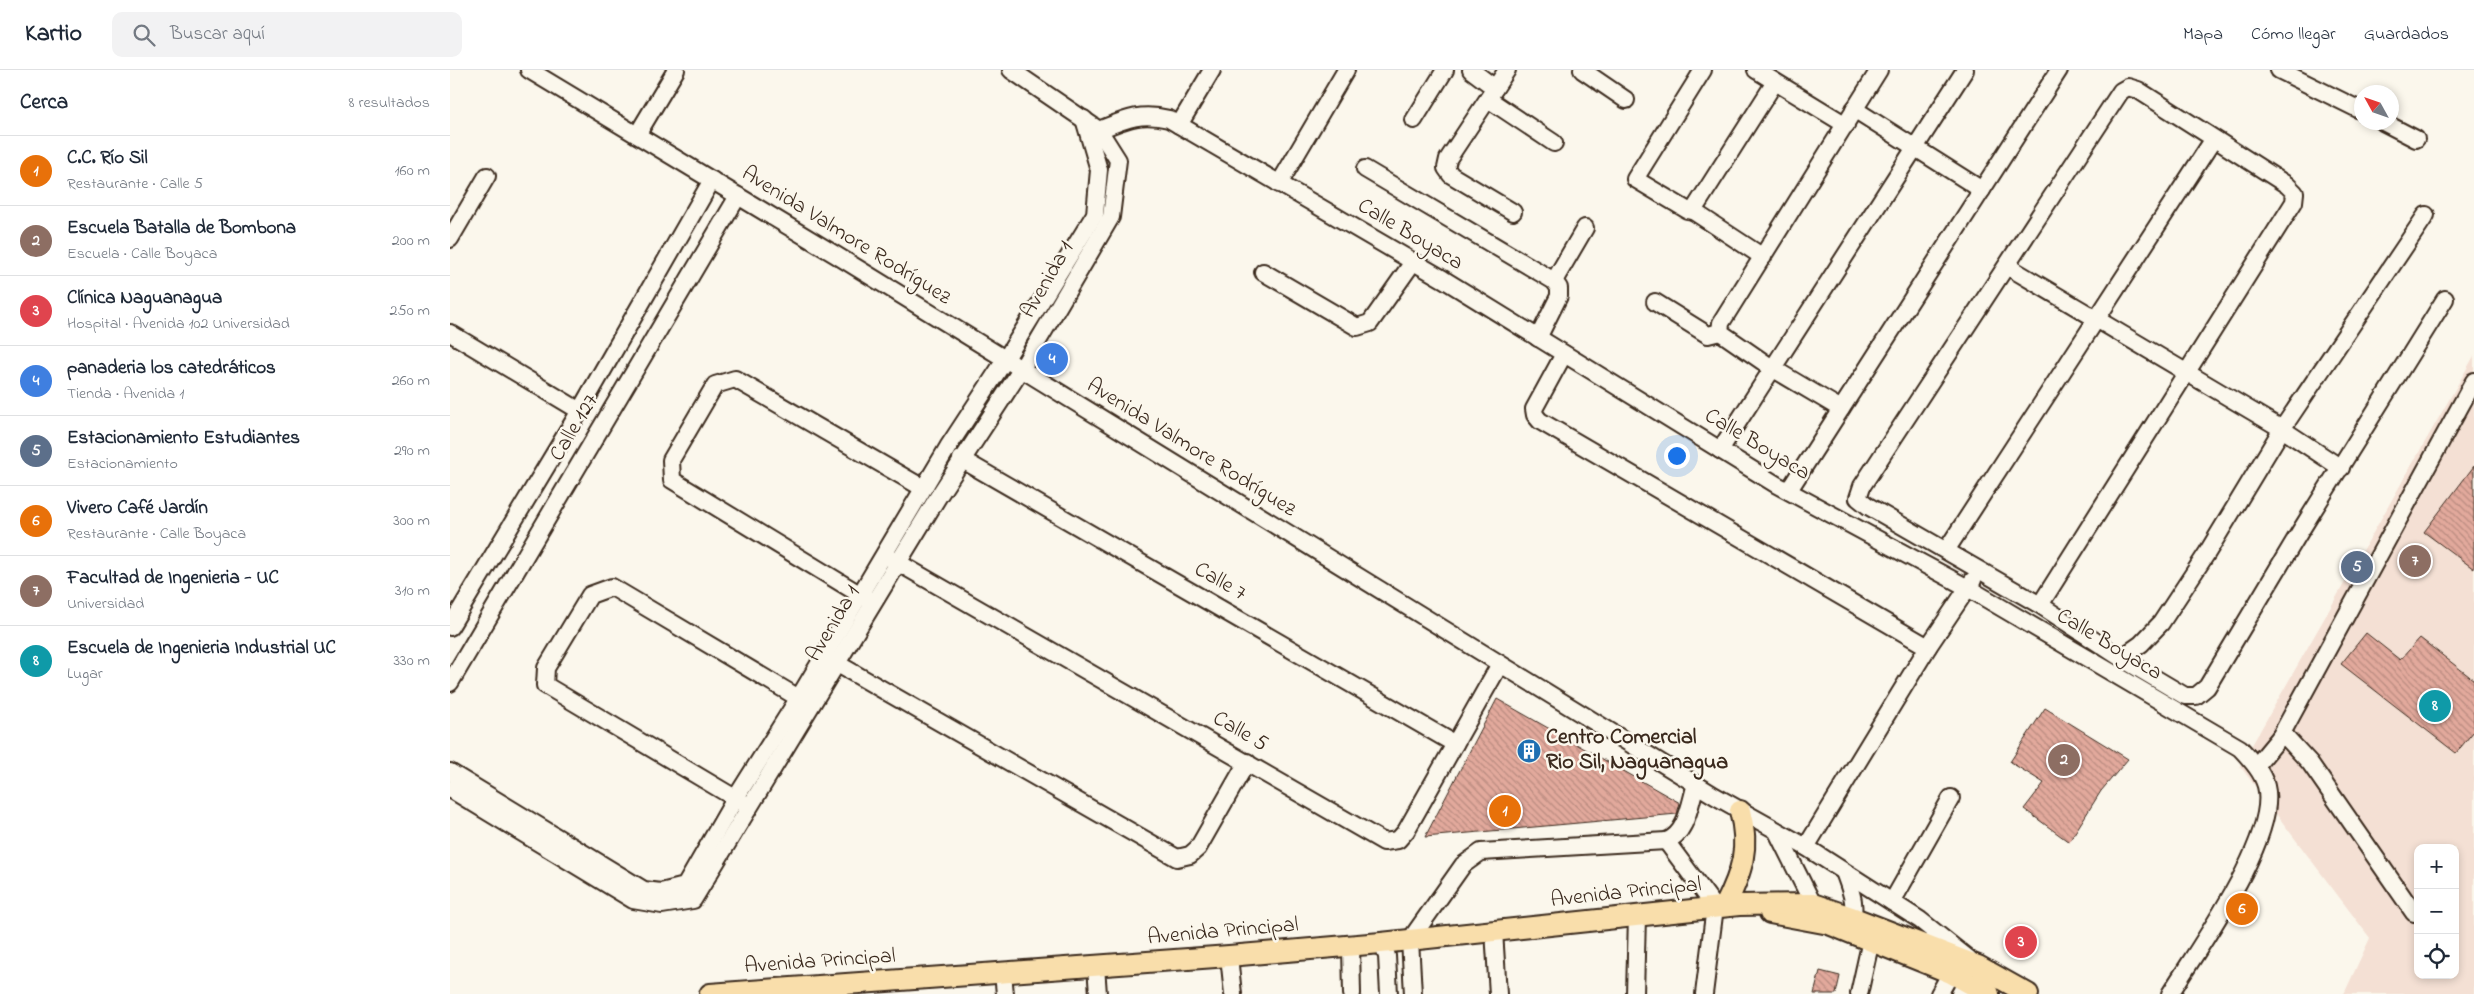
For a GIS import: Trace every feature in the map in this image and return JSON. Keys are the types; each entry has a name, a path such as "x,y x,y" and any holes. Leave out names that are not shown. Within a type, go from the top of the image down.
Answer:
{"main road":[{"path":"1726,906 1734,888 1746,846 1740,811"},
{"path":"1726,906 1813,904 1964,978 1987,993"},
{"path":"1726,906 1829,924 1851,924 1870,940 1964,978 2028,994"},
{"name":"Avenida Principal","path":"710,994 852,989 1003,972 1350,946 1726,906"}],"street":[{"name":"Avenida Valmore Rodríguez","path":"529,70 712,180 1740,811 1806,848 1892,902 1920,920 1964,978"},
{"path":"637,135 676,70"},
{"path":"1011,70 1099,130"},
{"path":"1179,125 1212,70"},
{"path":"1279,184 1346,70"},
{"path":"1414,120 1445,70"},
{"path":"1471,70 1491,93 1554,143"},
{"path":"1507,70 1448,158 1446,168 1451,175 1513,212"},
{"path":"1582,70 1626,100"},
{"path":"1703,70 1635,179 1687,210 1693,211 1763,257"},
{"path":"1756,70 1846,125"},
{"path":"1720,332 1721,323 1879,70"},
{"path":"1720,450 1965,70"},
{"path":"1789,490 2059,70"},
{"path":"2279,70 2354,108"},
{"path":"1693,211 1775,82"},
{"path":"2040,605 2294,202 2295,193 2287,185 2213,140 2138,90 2128,87 2120,91 1862,486 1858,498 1868,506 2040,605 2121,658 2185,696 2196,696 2204,691 2445,299"},
{"path":"1854,109 1982,190"},
{"name":"Calle Boyaca","path":"1099,130 1133,117 1152,115 1169,119 1413,262 1720,450 1968,588 2240,748 2256,766 2266,785 2268,807 2256,850 2241,879 2170,994"},
{"name":"Avenida 1","path":"891,558 923,488 1095,214 1099,170 1084,119"},
{"name":"Avenida 1","path":"450,772 644,890 662,892 685,886 742,802 891,558 1021,370 1111,216 1118,160 1099,130"},
{"path":"2399,130 2416,139"},
{"path":"1947,550 2095,319 2213,140"},
{"path":"1364,169 1554,281 1559,288 1559,296 1538,338"},
{"path":"450,239 487,176"},
{"name":"Calle 127","path":"450,627 580,411 712,180"},
{"name":"Calle 127","path":"450,683 738,196"},
{"path":"2121,658 2141,644 2161,623 2207,553 2282,429 2426,215"},
{"path":"1554,281 1585,228"},
{"path":"1264,272 1356,327 1363,327 1370,323 1413,262"},
{"path":"2007,266 2282,429 2340,468"},
{"path":"1655,302 1708,335 1720,332 1772,368 1841,409"},
{"path":"450,333 580,411"},
{"path":"1564,354 1534,409 1535,415 1540,421 1928,647"},
{"path":"866,599 672,480 671,460 715,385 735,379 923,488"},
{"path":"2256,766 2280,737 2474,381"},
{"name":"Calle 7","path":"961,459 1455,744"},
{"name":"Calle 5","path":"891,558 1384,842 1398,840 1406,831 1500,664"},
{"path":"1806,848 1928,647 1980,570"},
{"path":"742,802 545,685 546,668 590,595 612,587 804,702"},
{"name":"Avenida 1","path":"804,702 836,664 866,599"},
{"path":"836,664 1177,858 1190,856 1198,848 1247,762"},
{"path":"2280,737 2287,738 2310,764 2414,913"},
{"path":"1413,994 1410,940 1463,865 1481,852 1666,841 1674,838 1681,830 1696,784"},
{"name":"Avenida 1","path":"450,789 633,900 662,906 693,900 742,802"},
{"path":"1892,902 1951,798"},
{"path":"1778,834 1813,904 1829,924"},
{"path":"1666,841 1726,906 1704,994"},
{"path":"1844,872 1854,898 1851,924"},
{"path":"1634,994 1637,916"},
{"path":"1494,931 1498,994"},
{"path":"1859,994 1870,940"},
{"path":"1381,943 1387,956 1390,994"},
{"path":"1350,946 1352,994"},
{"path":"1229,956 1233,994"},
{"path":"1096,966 1098,994"},
{"path":"1003,972 1005,994"},
{"path":"1939,994 1964,978"}],"shaded area":[{"path":"2474,356 2474,994 2344,994 2370,938 2240,766"}],"building":[{"path":"2474,466 2474,569 2424,532"},
{"path":"2366,633 2400,660 2420,638 2474,680 2474,731 2456,753 2341,664"},
{"name":"Centro Comercial Rio Sil, Naguanagua","path":"1497,699 1680,803 1677,814 1425,837"},
{"path":"2045,708 2128,759 2101,791 2069,842 2024,809 2044,783 2010,762"},
{"path":"1820,971 1840,976 1836,994 1814,994"}],"place":[{"name":"panaderia los catedráticos","path":"1052,359"},
{"name":"Facultad de Ingenieria - UC","path":"2415,561"},
{"name":"Estacionamiento Estudiantes","path":"2357,567"},
{"name":"Escuela de Ingenieria Industrial UC","path":"2435,706"},
{"name":"Centro Comercial Rio Sil, Naguanagua","path":"1529,751"},
{"name":"Escuela Batalla de Bombona","path":"2064,760"},
{"name":"C.C. Río Sil","path":"1505,811"},
{"name":"Vivero Café Jardín","path":"2242,909"},
{"name":"Clínica Naguanagua","path":"2021,942"}]}
